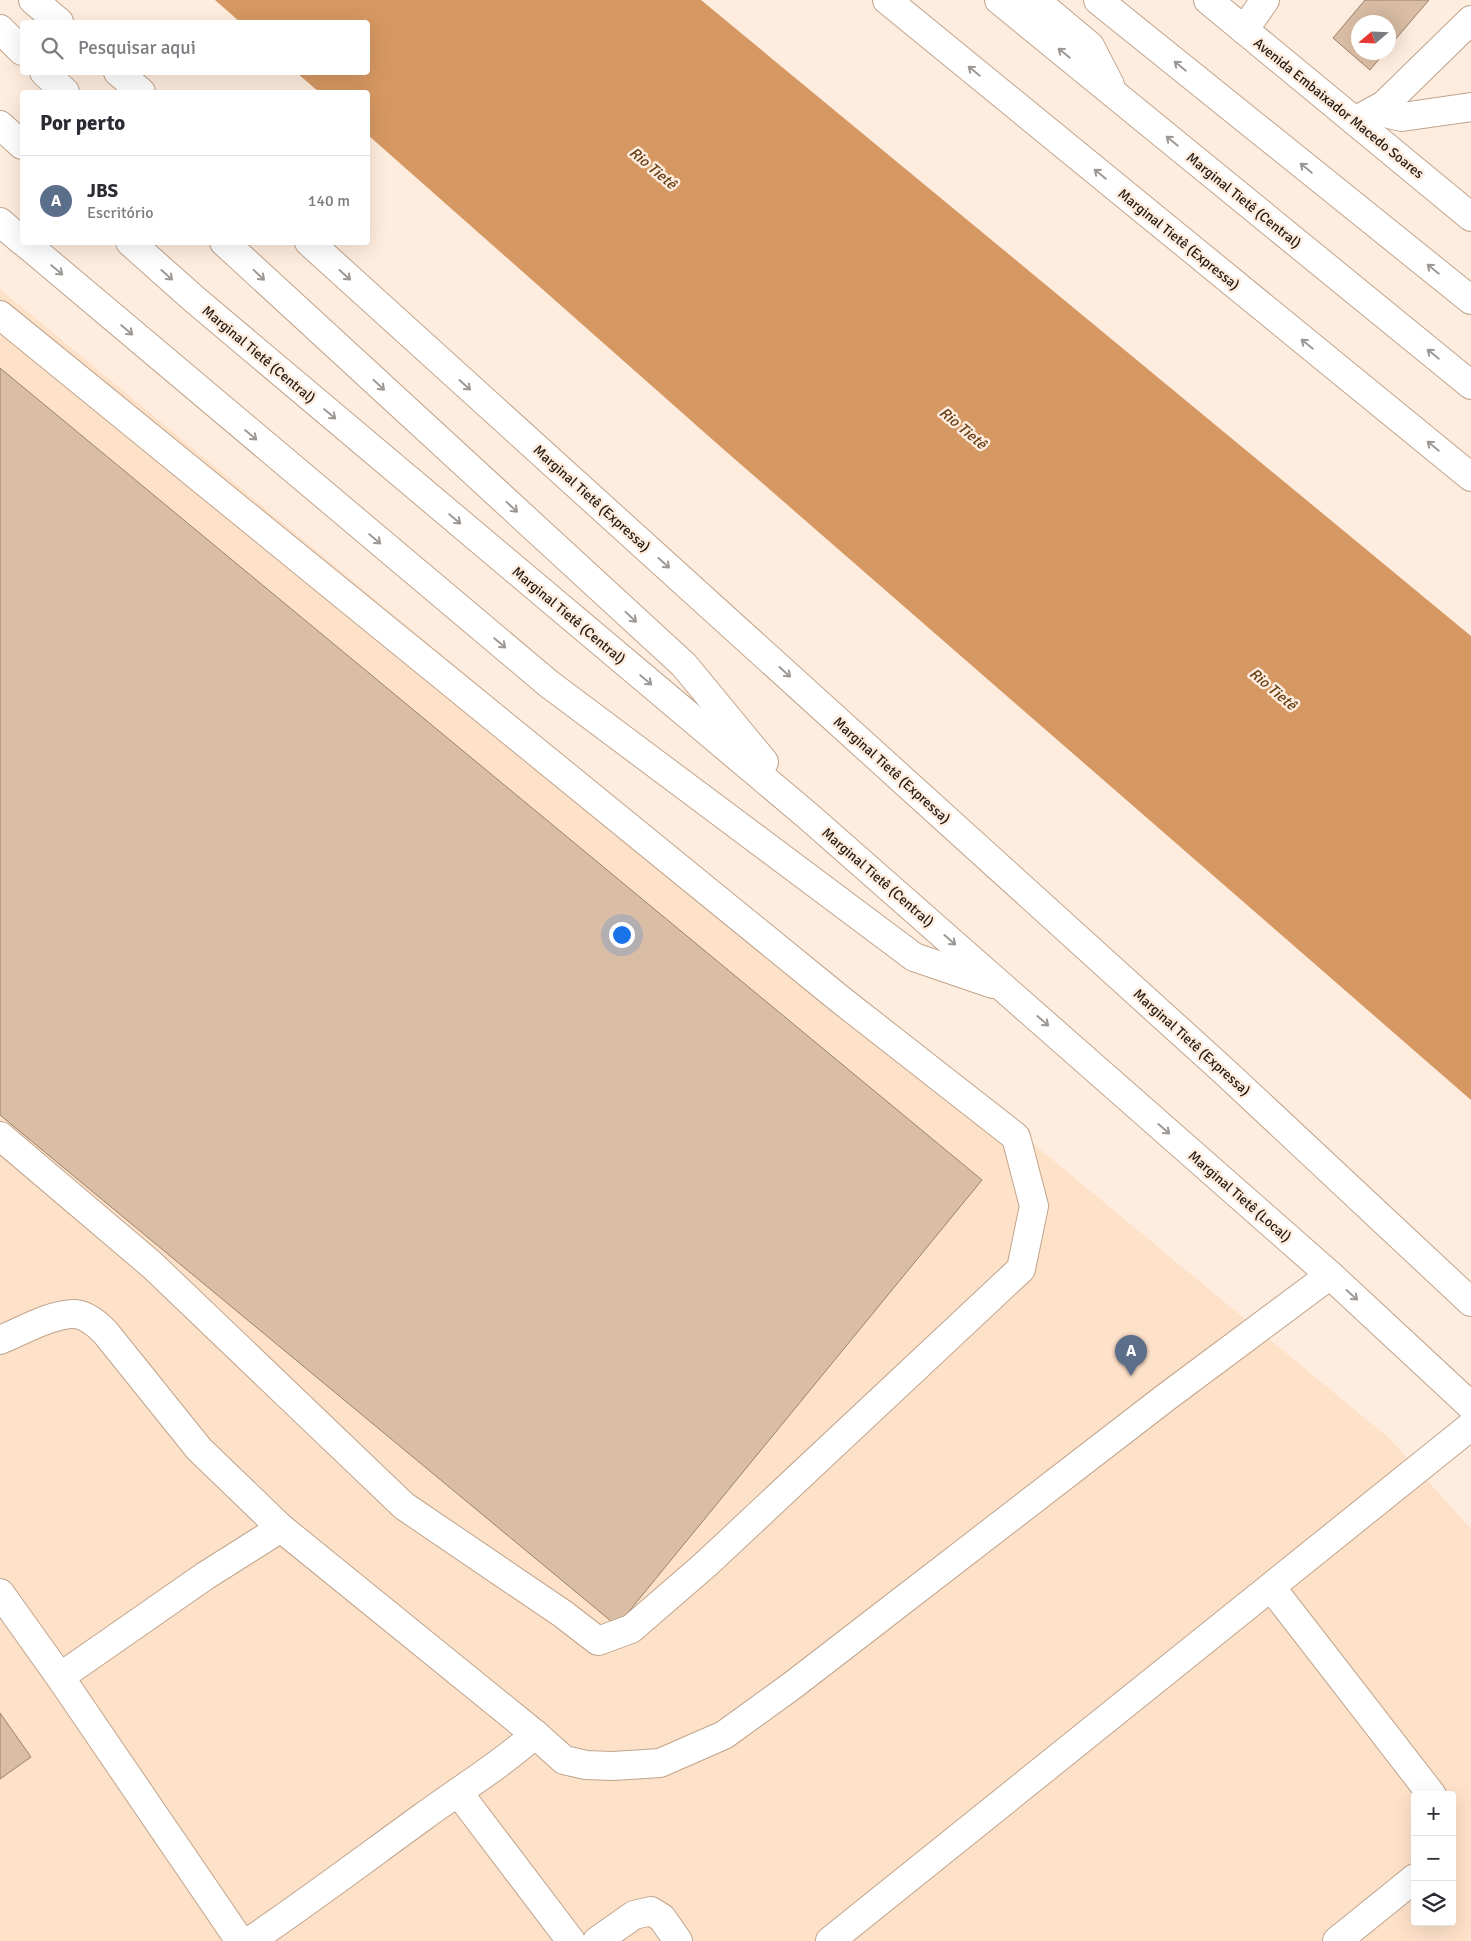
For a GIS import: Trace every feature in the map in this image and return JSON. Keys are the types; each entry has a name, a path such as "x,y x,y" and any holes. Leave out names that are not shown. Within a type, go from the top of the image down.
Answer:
{"main road":[{"path":"33,0 57,20"},
{"name":"Marginal Tietê (Expressa)","path":"887,0 1471,477"},
{"path":"999,0 1116,95"},
{"name":"Marginal Tietê (Central)","path":"1035,0 1090,46 1116,95 1471,385"},
{"path":"1098,0 1471,300"},
{"name":"Avenida Embaixador Macedo Soares","path":"1208,0 1471,217"},
{"path":"1244,30 1265,0"},
{"path":"1355,121 1384,105 1471,20"},
{"path":"0,29 20,49"},
{"path":"47,75 63,90"},
{"path":"121,75 139,90"},
{"path":"1384,105 1389,114 1402,117 1471,107"},
{"path":"0,125 20,143"},
{"path":"0,222 20,239"},
{"path":"27,245 565,696 914,957 1006,989"},
{"name":"Marginal Tietê (Central)","path":"133,245 194,300 808,816 1006,989"},
{"path":"227,245 684,665 808,816"},
{"name":"Marginal Tietê (Expressa)","path":"312,245 1218,1065 1471,1302"},
{"path":"0,315 826,987 1016,1137 1034,1206 1021,1269 705,1566 631,1630 598,1641 563,1614 404,1506 152,1265 0,1136"},
{"name":"Marginal Tietê (Local)","path":"1006,989 1330,1275 1471,1406"},
{"path":"0,1340 49,1319 75,1314 92,1320 106,1332 199,1449 281,1528 535,1734 564,1760 586,1765 613,1766 660,1763 724,1735 793,1685 1165,1398 1330,1275"},
{"path":"830,1941 1471,1426"},
{"path":"60,1677 205,1576 281,1528"},
{"path":"1272,1587 1429,1791"},
{"path":"0,1593 60,1677 240,1941"},
{"path":"250,1941 333,1884 516,1751 535,1734"},
{"path":"458,1792 570,1941"},
{"path":"1337,1941 1411,1881"},
{"path":"597,1941 634,1915 651,1912 662,1918 678,1941"}],"shaded area":[{"path":"0,289 1390,1439 1471,1529 1471,1941 0,1941"}],"water":[{"name":"Rio Tietê","path":"215,0 701,0 1471,636 1471,1100 722,448 370,137 370,90 317,90 299,75 370,75 370,20 238,20"}],"building":[{"path":"1365,0 1429,0 1396,39 1396,15 1352,15"},
{"path":"1351,17 1351,54 1333,38"},
{"path":"1358,60 1378,60 1370,70"},
{"path":"0,368 982,1180 617,1626 0,1115"},
{"path":"0,1713 31,1757 0,1779"}],"place":[{"name":"JBS","path":"1131,1376"}]}
